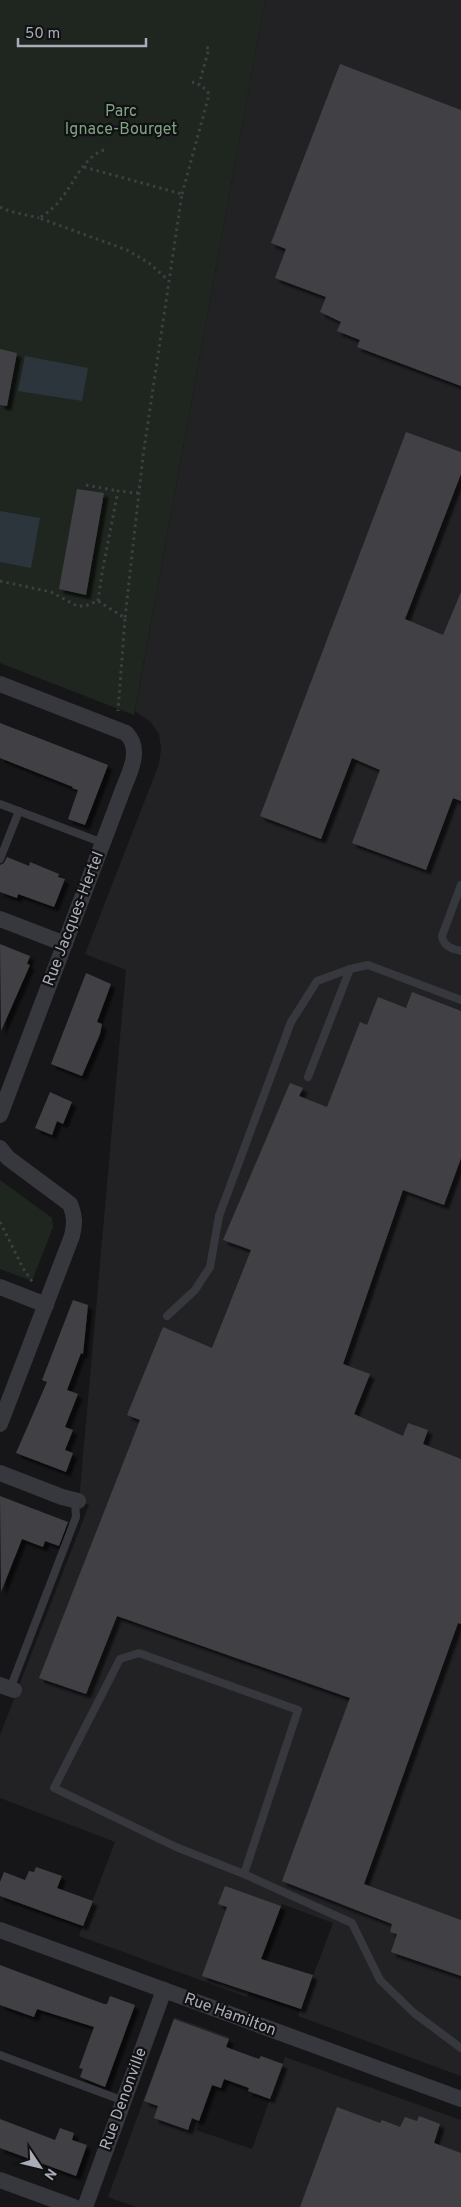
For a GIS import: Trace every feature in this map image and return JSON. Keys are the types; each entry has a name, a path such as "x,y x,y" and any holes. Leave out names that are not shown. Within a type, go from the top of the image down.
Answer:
{"street":[{"name":"Rue Jacques-Hertel","path":"0,684 126,733 132,739 135,751 128,777 0,1113"},
{"path":"0,919 65,944"},
{"path":"0,1148 8,1158 62,1196 70,1204 75,1214 72,1236 0,1424"},
{"path":"0,1287 46,1305"},
{"path":"0,1473 76,1501"},
{"name":"Rue Hamilton","path":"0,1930 461,2099"},
{"name":"Rue Denonville","path":"85,2207 164,1990"},
{"path":"0,2180 74,2207"}],"lane":[{"path":"0,804 103,843"},
{"path":"0,859 19,811"},
{"path":"461,885 442,936 443,942 448,947 461,951"},
{"path":"166,1316 195,1290 210,1267 219,1216 291,1022 317,981 350,969 368,965 461,1000"},
{"path":"308,1077 350,969"},
{"path":"8,1688 76,1517 76,1501"},
{"path":"244,1874 298,1710 140,1653 120,1659 54,1788 176,1847 244,1874 352,1923 380,1980 414,2013 461,2048"},
{"path":"0,2055 124,2101"}],"path":[{"path":"199,85 207,47"},
{"path":"118,710 119,664 126,618 138,493 169,280 182,194 209,95 207,90 192,82"},
{"path":"39,218 52,210 94,154 104,150"},
{"path":"84,167 182,194"},
{"path":"0,207 39,218 127,250 149,263 169,280"},
{"path":"86,485 138,493"},
{"path":"98,601 118,491"},
{"path":"0,581 51,592 77,606 85,606 98,601"},
{"path":"98,601 126,618"},
{"path":"0,1222 23,1268 33,1282"}],"shaded area":[{"path":"265,0 461,0 461,2076 298,2016 333,1923 282,1904 247,1997 79,1936 115,1842 0,1798 0,1735 89,1505 79,1501 126,970 85,954 159,764 161,749 159,734 150,721 135,711"},
{"path":"25,356 88,368 82,401 18,391"},
{"path":"0,511 40,518 31,568 0,562"},
{"path":"174,2017 229,2037 196,2130 252,2149 285,2057 461,2120 461,2207 136,2207 108,2197"}],"green space":[{"name":"Parc Ignace-Bourget","path":"0,0 265,0 134,715 0,663"},
{"path":"0,1180 52,1218 53,1227 32,1281 0,1269"}],"building":[{"path":"340,64 461,110 461,386 357,347 360,340 337,331 341,322 320,312 326,297 275,278 286,249 271,243"},
{"path":"0,349 17,353 7,406 0,405"},
{"path":"406,432 461,452 461,474 405,619 443,635 461,592 461,801 453,798 426,870 352,843 380,770 352,758 321,839 260,816"},
{"path":"77,489 104,493 86,595 59,589"},
{"path":"0,723 108,765 85,825 68,819 78,790 0,758"},
{"path":"7,857 29,866 30,862 59,874 58,877 65,879 54,907 18,894 17,898 0,892 0,865 4,863"},
{"path":"0,944 30,956 27,964 30,965 1,1031"},
{"path":"86,973 111,984 97,1022 102,1024 100,1034 82,1076 51,1064"},
{"path":"412,992 461,1011 461,1158 444,1205 403,1190 343,1364 370,1374 354,1414 403,1436 408,1423 428,1430 423,1444 461,1459 461,1624 458,1623 364,1884 461,1920 461,1976 391,1952 397,1934 390,1932 392,1924 282,1881 350,1698 117,1616 86,1694 39,1678 140,1420 127,1415 163,1327 212,1348 251,1250 223,1240 290,1083 303,1088 299,1096 327,1107 360,1022 367,1025 378,997 406,1008"},
{"path":"50,1092 72,1102 63,1124 57,1121 52,1135 35,1128"},
{"path":"73,1300 88,1305 83,1354 81,1353 67,1390 78,1394 65,1427 73,1430 65,1450 73,1453 66,1472 16,1453 47,1382 42,1380"},
{"path":"0,1496 68,1522 59,1546 45,1541 43,1547 22,1539 1,1592"},
{"path":"36,1867 62,1876 57,1888 93,1901 83,1926 0,1896 0,1882 4,1872 25,1880 29,1871 34,1872"},
{"path":"225,1886 281,1906 261,1959 313,1975 301,2009 202,1976 227,1907 218,1904"},
{"path":"0,1965 104,2004 107,2004 110,1996 135,2005 105,2087 80,2077 83,2069 79,2068 94,2027 37,2009 34,2017 0,2005"},
{"path":"174,2019 229,2039 226,2047 259,2059 261,2056 283,2064 270,2099 248,2091 249,2088 224,2079 221,2088 212,2085 199,2121 192,2118 188,2130 154,2118 158,2106 144,2101"},
{"path":"337,2107 380,2123 382,2120 400,2127 405,2117 417,2121 419,2116 440,2124 434,2143 461,2153 461,2207 300,2207"},
{"path":"0,2119 55,2140 60,2128 74,2133 72,2140 87,2145 76,2176 0,2148"}]}
